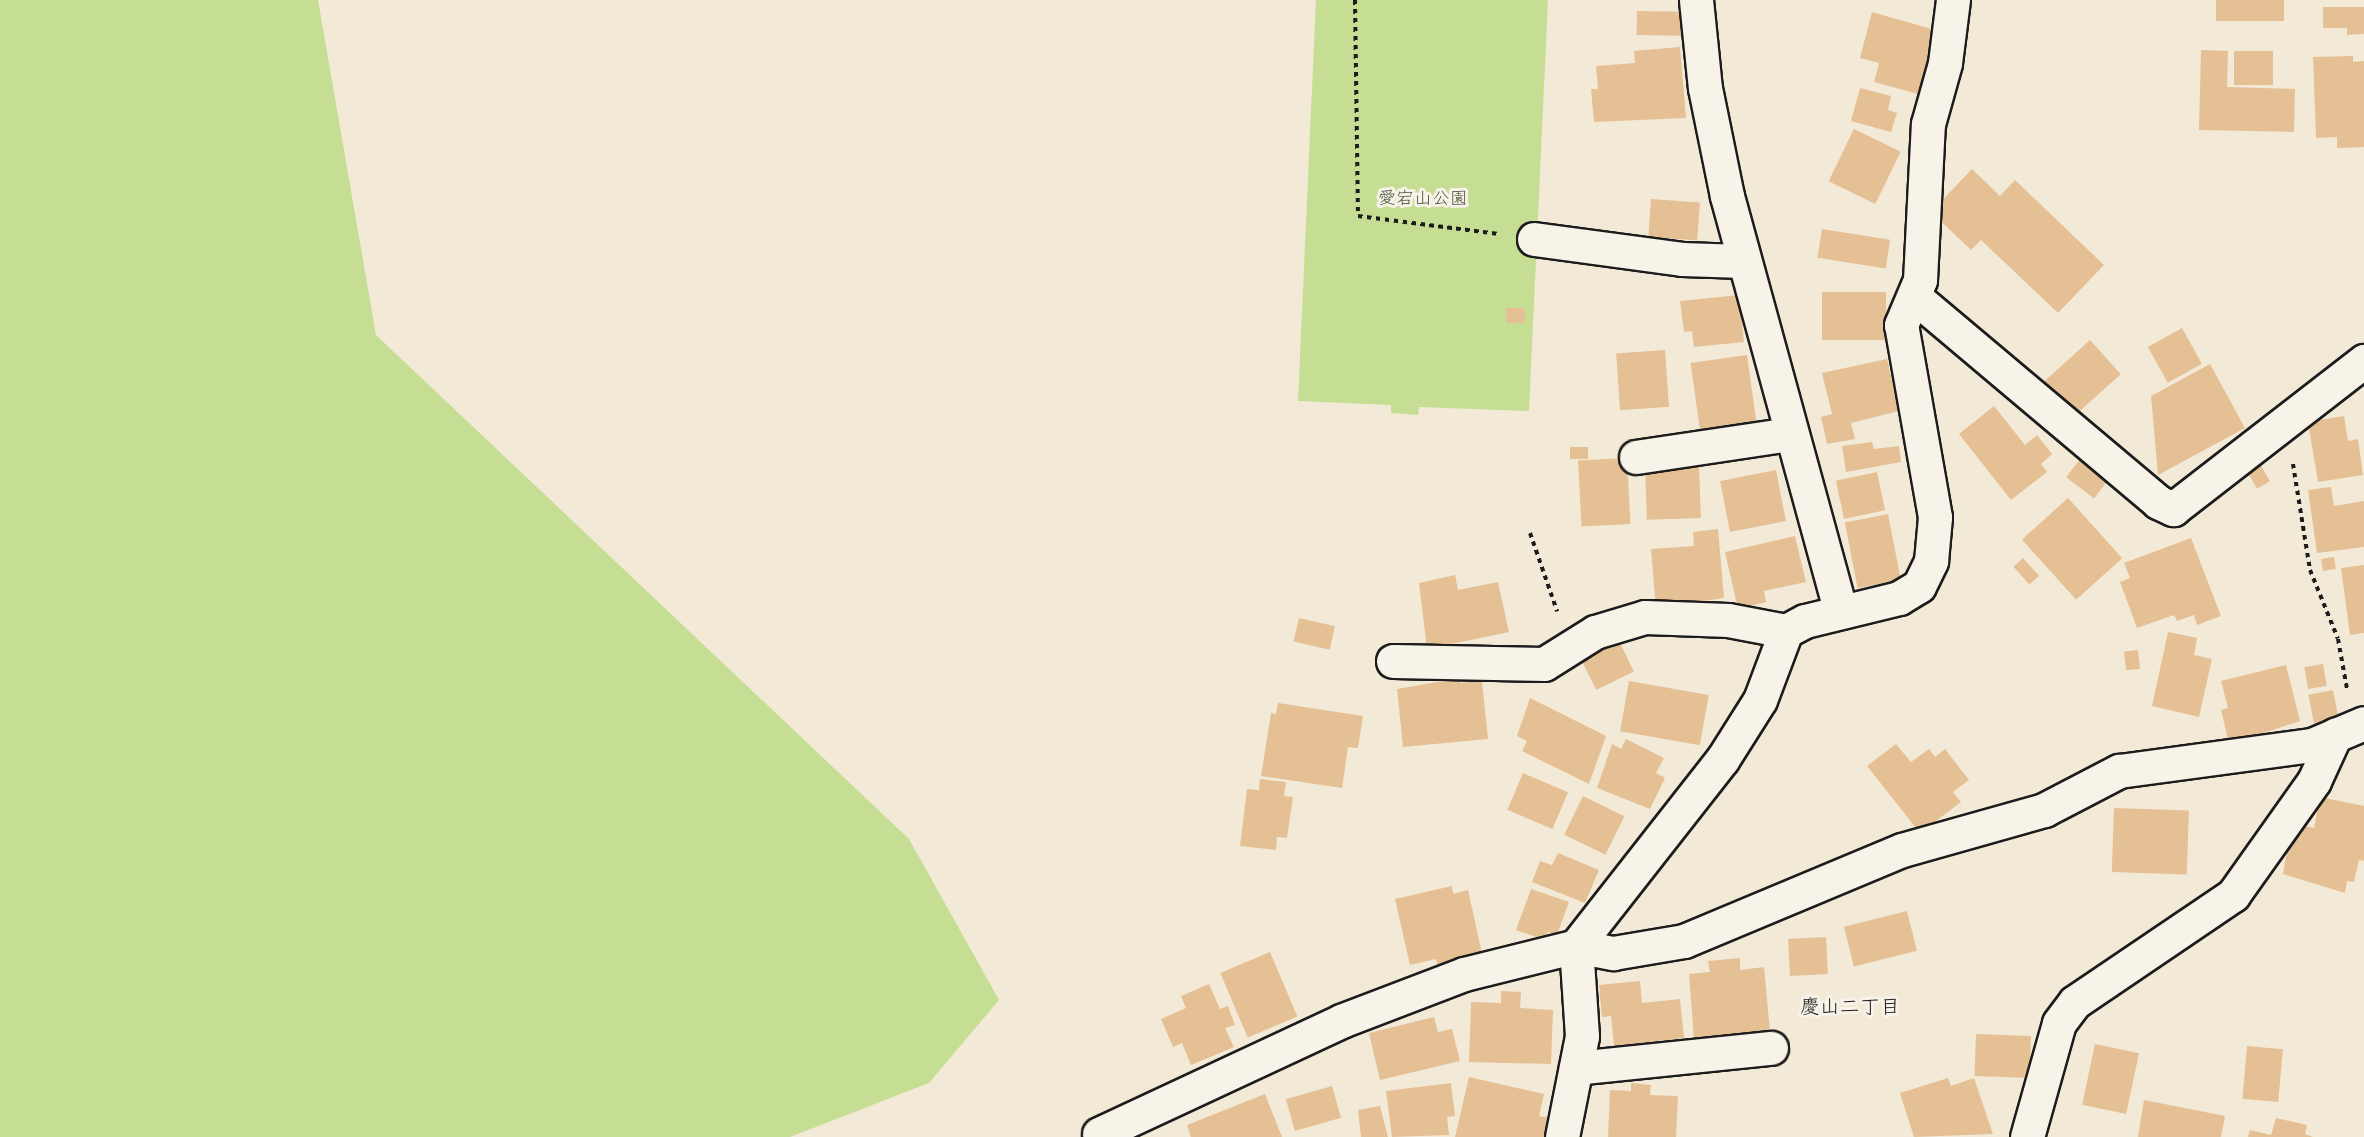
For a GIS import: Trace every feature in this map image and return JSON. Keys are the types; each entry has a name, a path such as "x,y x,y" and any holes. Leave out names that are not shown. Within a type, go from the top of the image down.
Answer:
{"street":[{"path":"1696,0 1705,88 1743,261 1841,612"},
{"path":"1393,661 1544,664 1595,632 1645,617 1728,621 1786,631 1841,612 1899,598 1919,586 1931,561 1935,517 1902,325 1916,297 1928,124 1951,30 1953,0"},
{"path":"1534,239 1682,259 1743,261"},
{"path":"1916,297 2158,502 2173,509 2364,361"},
{"path":"1636,457 1790,434"},
{"path":"1562,1137 1582,1036 1576,946 1722,760 1760,700 1786,631"},
{"path":"1100,1134 1341,1021 1464,974 1576,946 1613,953 1684,941 1902,850 2044,810 2119,771 2312,745 2350,729"},
{"path":"2026,1137 2051,1043 2064,1016 2075,1002 2233,895 2350,729"},
{"path":"1576,1068 1771,1048"}],"path":[{"path":"1355,0 1358,216 1534,239"},
{"path":"2286,421 2310,570 2338,639 2350,729"},
{"path":"1530,532 1570,647"}],"green space":[{"path":"0,0 318,0 376,335 909,839 999,1000 929,1083 790,1137 0,1137"},
{"name":"愛宕山公園","path":"1316,0 1548,0 1529,411 1419,407 1418,415 1391,413 1391,405 1298,401"}],"building":[{"path":"2216,0 2284,0 2284,21 2216,21"},
{"path":"2323,7 2364,7 2364,34 2347,35 2347,28 2323,28"},
{"path":"1637,11 1682,12 1682,36 1637,35"},
{"path":"1872,12 1935,30 1918,94 1874,82 1879,63 1860,58"},
{"path":"1680,47 1686,118 1594,122 1591,89 1598,89 1596,66 1635,63 1634,51"},
{"path":"2201,50 2228,51 2227,87 2295,89 2294,132 2199,130"},
{"path":"2234,51 2273,51 2273,85 2234,85"},
{"path":"2353,56 2353,62 2364,61 2364,147 2337,148 2337,137 2316,138 2313,57"},
{"path":"1860,88 1891,96 1888,110 1897,113 1891,132 1851,121"},
{"path":"1854,129 1901,152 1875,204 1829,181"},
{"path":"1972,169 2000,196 2015,180 2104,265 2058,313 1981,240 1971,250 1931,212"},
{"path":"1651,199 1700,202 1697,240 1648,237"},
{"path":"1822,229 1890,240 1886,268 1817,258"},
{"path":"1822,292 1886,292 1886,340 1822,340"},
{"path":"1739,295 1744,342 1694,347 1692,331 1684,332 1680,301"},
{"path":"1506,308 1525,308 1525,323 1506,323"},
{"path":"2182,328 2202,364 2168,383 2148,347"},
{"path":"2090,340 2121,374 2074,416 2043,382"},
{"path":"1665,350 1669,407 1620,410 1616,353"},
{"path":"1747,355 1757,425 1700,433 1691,363"},
{"path":"1887,359 1899,411 1851,423 1855,439 1827,444 1821,417 1832,414 1822,373"},
{"path":"2210,364 2245,428 2158,475 2151,396"},
{"path":"1994,406 2025,445 2037,435 2052,454 2041,464 2047,472 2011,500 1959,434"},
{"path":"2344,416 2348,441 2358,439 2363,475 2318,482 2308,422"},
{"path":"1872,442 1874,449 1899,446 1901,462 1846,472 1842,446"},
{"path":"1570,447 1588,447 1588,459 1570,459"},
{"path":"2256,457 2270,481 2257,489 2243,465"},
{"path":"1627,458 1630,524 1582,526 1578,461"},
{"path":"2080,459 2108,480 2094,498 2066,477"},
{"path":"1699,465 1701,518 1647,520 1645,467"},
{"path":"1776,470 1786,521 1730,532 1720,481"},
{"path":"1877,472 1885,510 1844,519 1836,481"},
{"path":"2331,487 2334,506 2364,501 2364,547 2317,553 2308,490"},
{"path":"2068,498 2122,558 2076,600 2022,539"},
{"path":"1888,514 1901,580 1858,588 1845,522"},
{"path":"1718,529 1724,598 1656,608 1651,549 1694,546 1693,532"},
{"path":"1795,536 1806,582 1764,591 1766,602 1738,609 1725,552"},
{"path":"2191,538 2221,616 2197,625 2194,615 2177,621 2174,615 2137,628 2120,582 2130,578 2124,563"},
{"path":"2334,557 2336,569 2323,571 2321,559"},
{"path":"2023,558 2039,576 2029,585 2013,567"},
{"path":"2364,565 2364,633 2350,635 2341,568"},
{"path":"1455,575 1458,590 1498,582 1509,632 1427,649 1419,583"},
{"path":"1299,618 1335,626 1330,650 1294,641"},
{"path":"2168,632 2197,638 2194,655 2212,659 2199,717 2152,706"},
{"path":"1619,641 1634,672 1596,690 1581,659"},
{"path":"2138,650 2140,669 2126,670 2124,651"},
{"path":"2323,664 2327,686 2308,689 2304,667"},
{"path":"2286,665 2300,721 2229,744 2221,710 2228,708 2221,681"},
{"path":"1460,678 1460,683 1482,681 1488,739 1403,747 1397,689"},
{"path":"1629,681 1709,695 1700,745 1620,731"},
{"path":"2333,690 2339,722 2315,727 2308,695"},
{"path":"1530,698 1606,736 1589,784 1522,751 1527,741 1517,736"},
{"path":"1278,703 1363,716 1358,748 1348,747 1342,788 1261,776 1271,713 1276,714"},
{"path":"1626,739 1664,758 1656,773 1665,778 1650,809 1597,788 1612,744 1621,749"},
{"path":"1896,744 1911,762 1929,749 1935,757 1945,749 1969,780 1953,792 1961,802 1920,833 1867,766"},
{"path":"1523,773 1568,792 1552,829 1507,810"},
{"path":"1260,779 1286,782 1284,796 1293,797 1287,838 1277,837 1276,850 1240,846 1247,789 1259,790"},
{"path":"1583,796 1624,816 1605,855 1564,835"},
{"path":"2320,797 2364,806 2364,861 2359,860 2354,882 2347,881 2345,893 2283,874 2287,851 2283,850 2295,824 2314,828"},
{"path":"2114,808 2189,811 2187,875 2112,872"},
{"path":"1558,853 1599,870 1585,903 1532,882 1540,861 1552,865"},
{"path":"1452,886 1453,894 1468,890 1483,958 1438,967 1436,959 1410,965 1395,899"},
{"path":"1531,889 1569,902 1557,935 1548,932 1545,940 1516,930"},
{"path":"1907,911 1917,951 1854,967 1844,927"},
{"path":"1826,937 1828,974 1790,976 1788,939"},
{"path":"1270,952 1297,1016 1248,1038 1220,973"},
{"path":"1740,958 1740,970 1764,967 1770,1032 1694,1039 1689,974 1710,972 1708,961"},
{"path":"1640,981 1642,1003 1680,999 1684,1038 1614,1046 1611,1016 1602,1017 1599,985"},
{"path":"1209,984 1220,1009 1228,1006 1235,1025 1225,1028 1234,1047 1191,1065 1182,1043 1173,1047 1161,1019 1186,1008 1181,996"},
{"path":"1501,991 1521,992 1520,1008 1553,1010 1551,1064 1469,1062 1471,1002 1501,1003"},
{"path":"1434,1017 1438,1032 1452,1029 1460,1061 1380,1080 1369,1033"},
{"path":"1976,1034 2031,1036 2030,1078 1975,1076"},
{"path":"2095,1044 2139,1053 2126,1114 2082,1105"},
{"path":"2247,1046 2283,1049 2278,1102 2242,1099"},
{"path":"1469,1077 1544,1094 1539,1116 1554,1119 1550,1137 1455,1137"},
{"path":"1948,1078 1951,1086 1974,1078 1993,1134 1914,1137 1900,1093"},
{"path":"1451,1083 1455,1116 1447,1117 1449,1135 1392,1137 1386,1091"},
{"path":"1631,1083 1651,1085 1650,1095 1678,1096 1676,1137 1608,1137 1610,1090 1631,1091"},
{"path":"1332,1086 1341,1118 1295,1131 1286,1099"},
{"path":"1265,1094 1282,1137 1191,1137 1187,1125"},
{"path":"2144,1100 2225,1116 2221,1137 2138,1137"},
{"path":"1380,1106 1388,1137 1361,1137 1358,1110"},
{"path":"2276,1118 2307,1125 2305,1134 2313,1137 2248,1137 2250,1130 2271,1135"}],"district":[{"name":"慶山二丁目","path":"1850,1009"}]}
